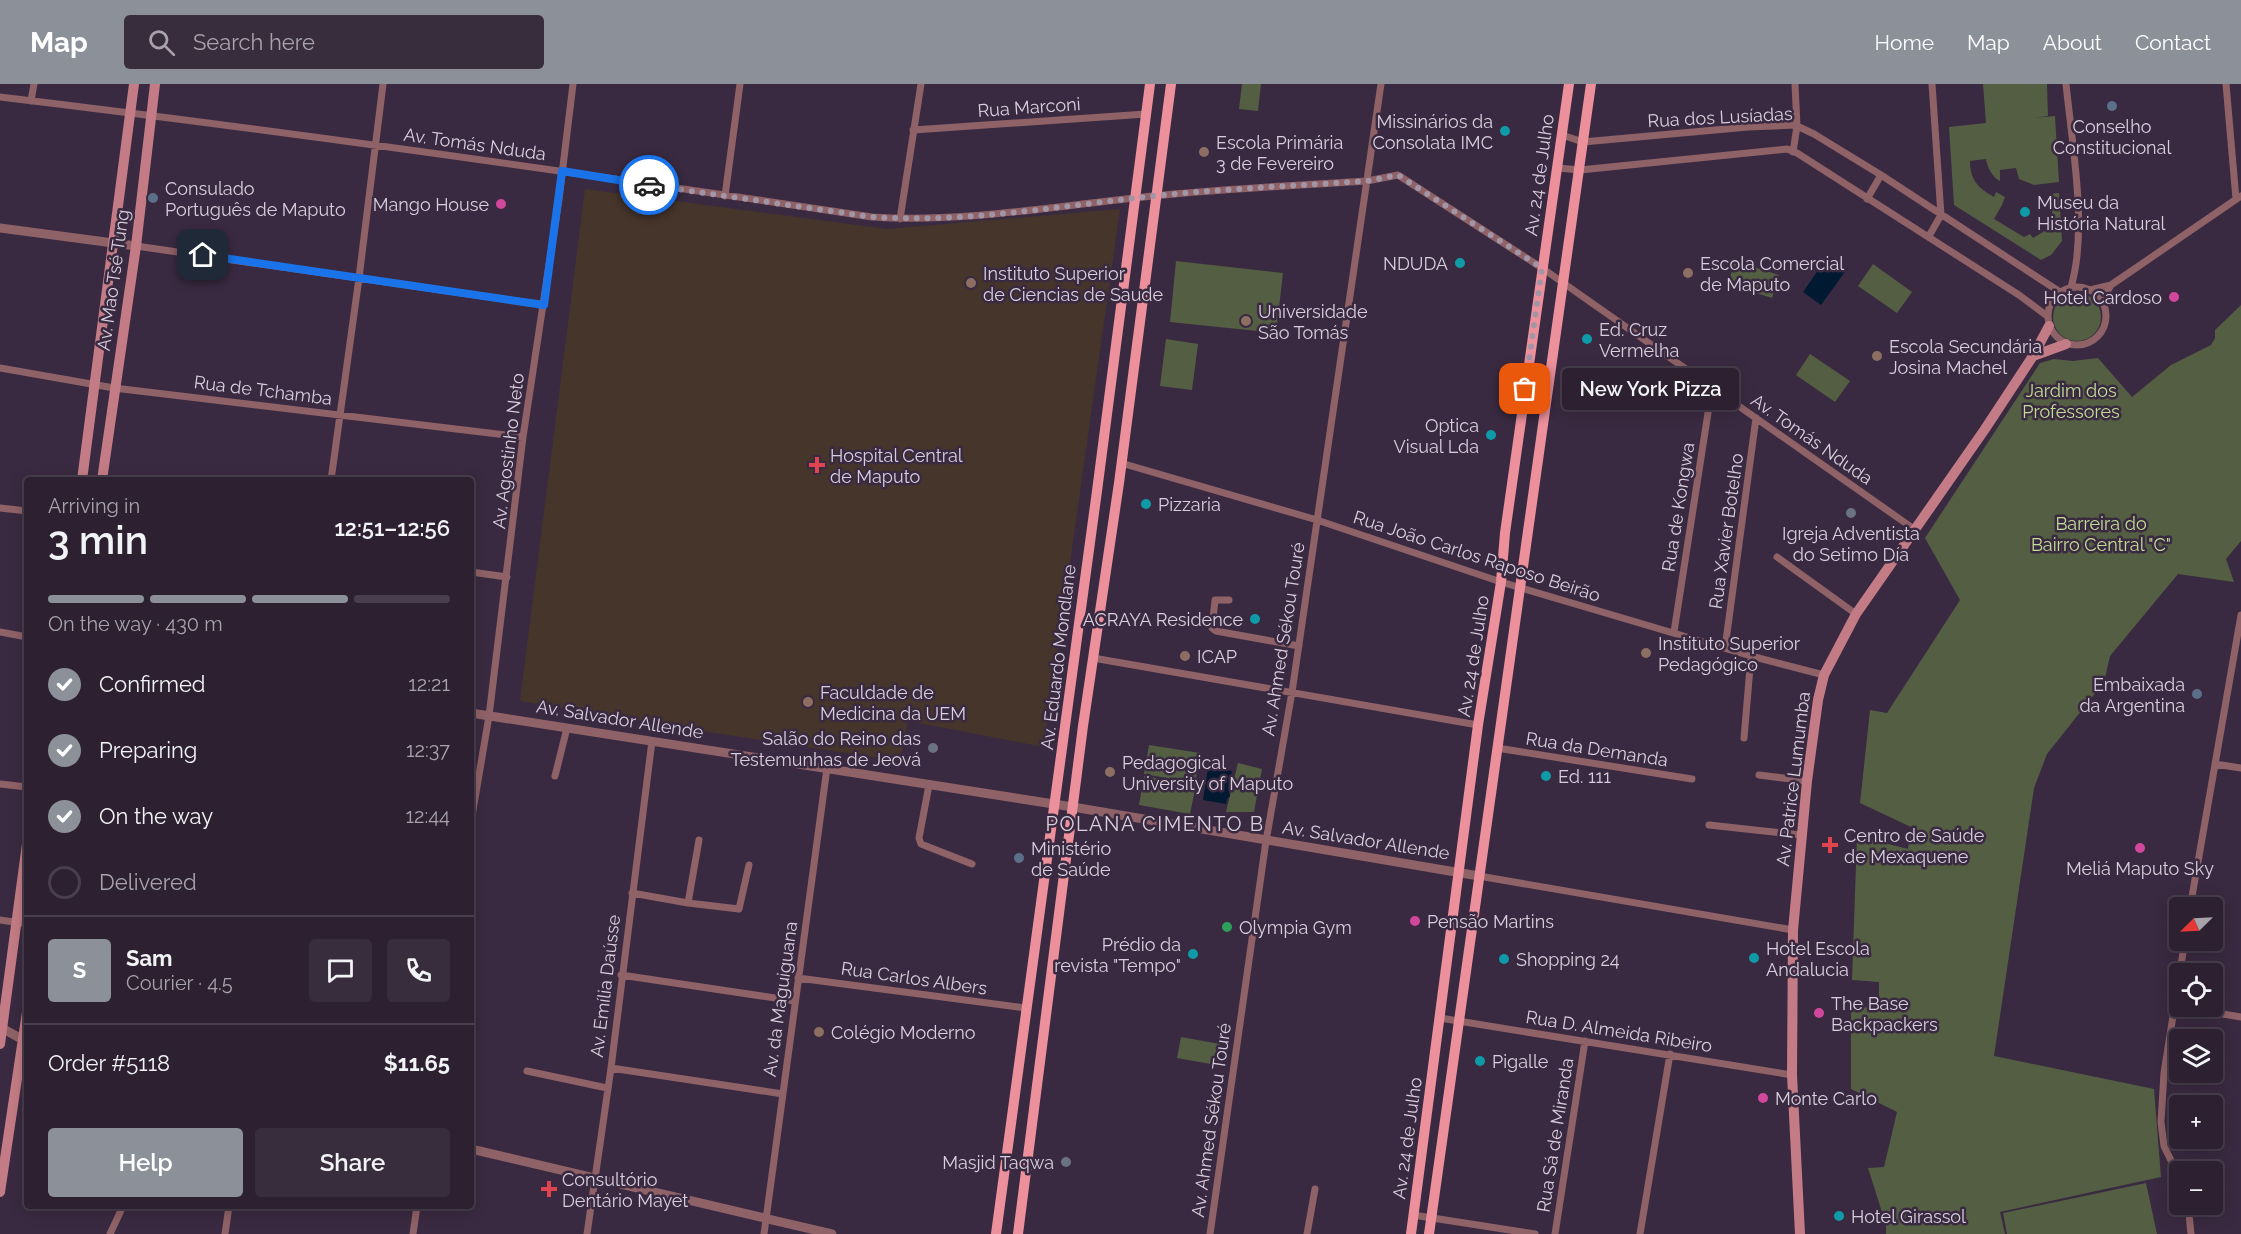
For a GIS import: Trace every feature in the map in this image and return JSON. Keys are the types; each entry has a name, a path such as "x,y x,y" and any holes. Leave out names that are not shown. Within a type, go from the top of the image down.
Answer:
{"main road":[{"name":"Av. Mao Tsé Tung","path":"82,477 134,84"},
{"name":"Av. Mao Tsé Tung","path":"102,477 136,246 155,84"},
{"name":"Av. Eduardo Mondlane","path":"996,1230 1061,763 1150,84"},
{"name":"Av. Eduardo Mondlane","path":"1018,1234 1171,84"},
{"name":"Av. 24 de Julho","path":"1411,1234 1478,725 1501,582 1505,533 1569,84"},
{"path":"1582,142 1591,84"},
{"name":"Av. 24 de Julho","path":"1430,1234 1580,170 1582,142"},
{"name":"Av. Patrice Lumumba","path":"1800,1234 1792,1075 1793,930 1807,781 1818,700 1824,675 1856,614 2033,356 2048,321"},
{"path":"2033,356 2066,344"},
{"path":"0,1044 1,1027 22,923 24,891"},
{"path":"0,1192 2,1162 24,1047"}],"street":[{"path":"32,101 34,84"},
{"path":"331,477 383,84"},
{"name":"Av. Agostinho Neto","path":"474,804 489,716 523,437 544,305 573,84"},
{"path":"725,196 740,84"},
{"path":"900,219 921,84"},
{"name":"Av. Ahmed Sékou Touré","path":"1210,1234 1266,841 1292,692 1381,84"},
{"path":"1795,84 1797,126 1793,152 2019,295 2048,321 2053,334 2066,344 2084,345 2099,336 2106,319 2102,301 2090,290"},
{"path":"1929,236 1941,215 1932,84"},
{"path":"2066,84 2079,227 2077,267 2071,287"},
{"path":"2048,321 2051,302 2060,292 2071,287 2090,290 2111,285 2238,197 2226,84"},
{"name":"Av. Tomás Nduda","path":"0,97 375,145 872,217 900,219 999,213 1156,196 1367,181 1393,175 1404,178 1542,268 1914,529"},
{"name":"Rua Marconi","path":"913,130 1146,114"},
{"name":"Rua dos Lusíadas","path":"1562,135 1582,142 1748,127 1797,126 1881,175 1941,215"},
{"name":"Rua dos Lusíadas","path":"1558,168 1580,170 1787,149 1793,152"},
{"path":"1867,199 1881,175"},
{"path":"1941,215 2060,292"},
{"path":"0,228 544,305"},
{"path":"2102,301 2111,285"},
{"name":"Rua de Tchamba","path":"0,368 114,388 523,437"},
{"name":"Rua de Kongwa","path":"1674,632 1712,387"},
{"name":"Rua Xavier Botelho","path":"1725,648 1756,418"},
{"name":"Rua João Carlos Raposo Beirão","path":"1121,463 1317,520 1501,582 1751,656 1824,675"},
{"path":"0,507 24,511"},
{"path":"1777,557 1856,614"},
{"path":"474,573 507,577"},
{"path":"1229,600 1215,600 1212,628 1216,631 1299,645"},
{"path":"2192,897 2241,615"},
{"path":"0,632 24,636"},
{"path":"1744,738 1751,656"},
{"path":"1093,658 1478,725"},
{"name":"Av. Salvador Allende","path":"474,714 1073,807 1793,930"},
{"path":"555,776 567,728"},
{"name":"Av. Emília Daússe","path":"587,1234 652,741"},
{"name":"Rua da Demanda","path":"1497,748 1692,779"},
{"path":"2215,764 2241,768"},
{"name":"Av. da Maguiguana","path":"764,1234 827,768"},
{"path":"1759,775 1807,781"},
{"path":"0,784 24,788"},
{"path":"929,785 919,838 921,844 972,864"},
{"path":"1709,825 1801,835"},
{"path":"688,903 699,840"},
{"path":"632,893 740,909 749,866"},
{"path":"0,920 22,923"},
{"path":"621,975 795,1001"},
{"name":"Rua Carlos Albers","path":"798,978 1026,1008"},
{"path":"2223,1014 2241,1017"},
{"path":"2171,1161 2164,1146 2161,1122 2164,1073 2173,1017"},
{"name":"Rua D. Almeida Ribeiro","path":"1440,1018 1792,1075"},
{"path":"1,1027 24,1041"},
{"name":"Rua Sá de Miranda","path":"1555,1234 1586,1041"},
{"path":"1640,1234 1670,1054"},
{"path":"610,1068 783,1094"},
{"path":"527,1071 608,1088"},
{"path":"474,1150 832,1234"},
{"path":"1307,1234 1315,1189"},
{"path":"110,1234 122,1209"},
{"path":"225,1234 229,1209"},
{"path":"413,1234 417,1209"},
{"path":"1413,1215 1535,1234"},
{"path":"2189,1215 2191,1234"}],"shaded area":[{"name":"Hospital Central de Maputo","path":"585,189 887,229 1120,209 1044,747 908,721 900,761 520,701"}],"green space":[{"path":"1242,84 1261,84 1258,111 1239,109"},
{"path":"1983,84 2047,84 2048,116 2033,118 2055,116 2059,182 2034,185 2019,179 2016,168 2000,170 2000,181 1991,172 1986,159 1970,161 1973,178 1979,187 1994,197 1996,192 2005,197 1994,219 2024,237 2030,234 2033,238 2048,229 2046,225 2053,221 2050,194 2059,193 2062,241 2051,255 2041,260 1954,205 1949,127 1986,123"},
{"path":"1176,261 1283,273 1276,333 1170,322"},
{"path":"1735,261 1779,275 1772,298 1728,284"},
{"path":"1873,264 1912,292 1897,313 1858,286"},
{"path":"2072,293 2082,293 2097,303 2101,317 2100,326 2091,337 2082,341 2072,341 2057,331 2053,322 2053,312 2063,297"},
{"name":"Barreira do Bairro Central \"C\"","path":"2241,305 2241,541 2226,559 2234,582 2178,574 2110,656 2104,682 2047,754 2034,788 1994,1056 2154,1089 2161,1177 2000,1212 2005,1234 1886,1234 1886,1225 1868,1168 1884,1167 1897,1112 1851,1089 1851,1010 1879,1005 1879,982 1852,980 1857,836 1908,849 1911,827 1860,803 1870,710 1887,713 1960,600 1925,538 2040,363 2054,359 2073,361 2098,358 2132,397 2171,365 2211,345 2215,338 2215,330"},
{"path":"1166,339 1198,344 1192,390 1160,386"},
{"path":"1810,354 1850,381 1835,402 1796,375"},
{"path":"1149,745 1200,753 1195,783 1144,774"},
{"path":"1238,763 1262,769 1254,812 1226,812"},
{"path":"1144,776 1196,785 1190,814 1139,805"},
{"path":"1181,1037 1220,1044 1216,1065 1177,1058"},
{"path":"2146,1183 2157,1234 2007,1234 2003,1213"}],"water":[{"path":"1828,256 1847,269 1821,305 1803,292"},
{"path":"1208,768 1232,771 1234,782 1228,788 1230,796 1226,804 1203,800"}],"way so far":[{"path":"649,185 900,219 999,213 1156,196 1367,181 1398,175 1542,268 1525,389"}],"place":[{"name":"Conselho Constitucional","path":"2112,106"},
{"name":"Missinários da Consolata IMC","path":"1505,131"},
{"name":"Escola Primária 3 de Fevereiro","path":"1204,152"},
{"name":"Consulado Português de Maputo","path":"153,198"},
{"name":"Mango House","path":"501,204"},
{"name":"Museu da História Natural","path":"2025,212"},
{"name":"NDUDA","path":"1460,263"},
{"name":"Escola Comercial de Maputo","path":"1688,273"},
{"name":"Instituto Superior de Ciencias de Saude","path":"971,283"},
{"name":"Hotel Cardoso","path":"2174,297"},
{"name":"Universidade São Tomás","path":"1246,321"},
{"name":"Ed. Cruz Vermelha","path":"1587,339"},
{"name":"Escola Secundária Josina Machel","path":"1877,356"},
{"name":"New York Pizza","path":"1525,389"},
{"name":"Optica Visual Lda","path":"1491,435"},
{"name":"Hospital Central de Maputo","path":"817,465"},
{"name":"Pizzaria","path":"1146,504"},
{"name":"Igreja Adventista do Setimo Día","path":"1851,513"},
{"name":"ACRAYA Residence","path":"1255,619"},
{"name":"Instituto Superior Pedagógico","path":"1646,653"},
{"name":"ICAP","path":"1185,656"},
{"name":"Embaixada da Argentina","path":"2197,694"},
{"name":"Faculdade de Medicina da UEM","path":"808,702"},
{"name":"Salão do Reino das Testemunhas de Jeová","path":"933,748"},
{"name":"Pedagogical University of Maputo","path":"1110,772"},
{"name":"Ed. 111","path":"1546,776"},
{"name":"Centro de Saúde de Mexaquene","path":"1830,845"},
{"name":"Meliá Maputo Sky","path":"2140,848"},
{"name":"Ministério de Saúde","path":"1019,858"},
{"name":"Pensão Martins","path":"1415,921"},
{"name":"Olympia Gym","path":"1227,927"},
{"name":"Prédio da revista \"Tempo\"","path":"1193,954"},
{"name":"Hotel Escola Andalucia","path":"1754,958"},
{"name":"Shopping 24","path":"1504,959"},
{"name":"The Base Backpackers","path":"1819,1013"},
{"name":"Colégio Moderno","path":"819,1032"},
{"name":"Pigalle","path":"1480,1061"},
{"name":"Monte Carlo","path":"1763,1098"},
{"name":"Masjid Taqwa","path":"1066,1162"},
{"name":"Consultório Dentário Mayet","path":"549,1189"},
{"name":"Hotel Girassol","path":"1839,1216"}],"district":[{"name":"POLANA CIMENTO B","path":"1155,824"}],"route":[{"path":"203,255 544,305 562,171 649,185"}],"park label":[{"name":"Jardim dos Professores","path":"2071,400"}]}
